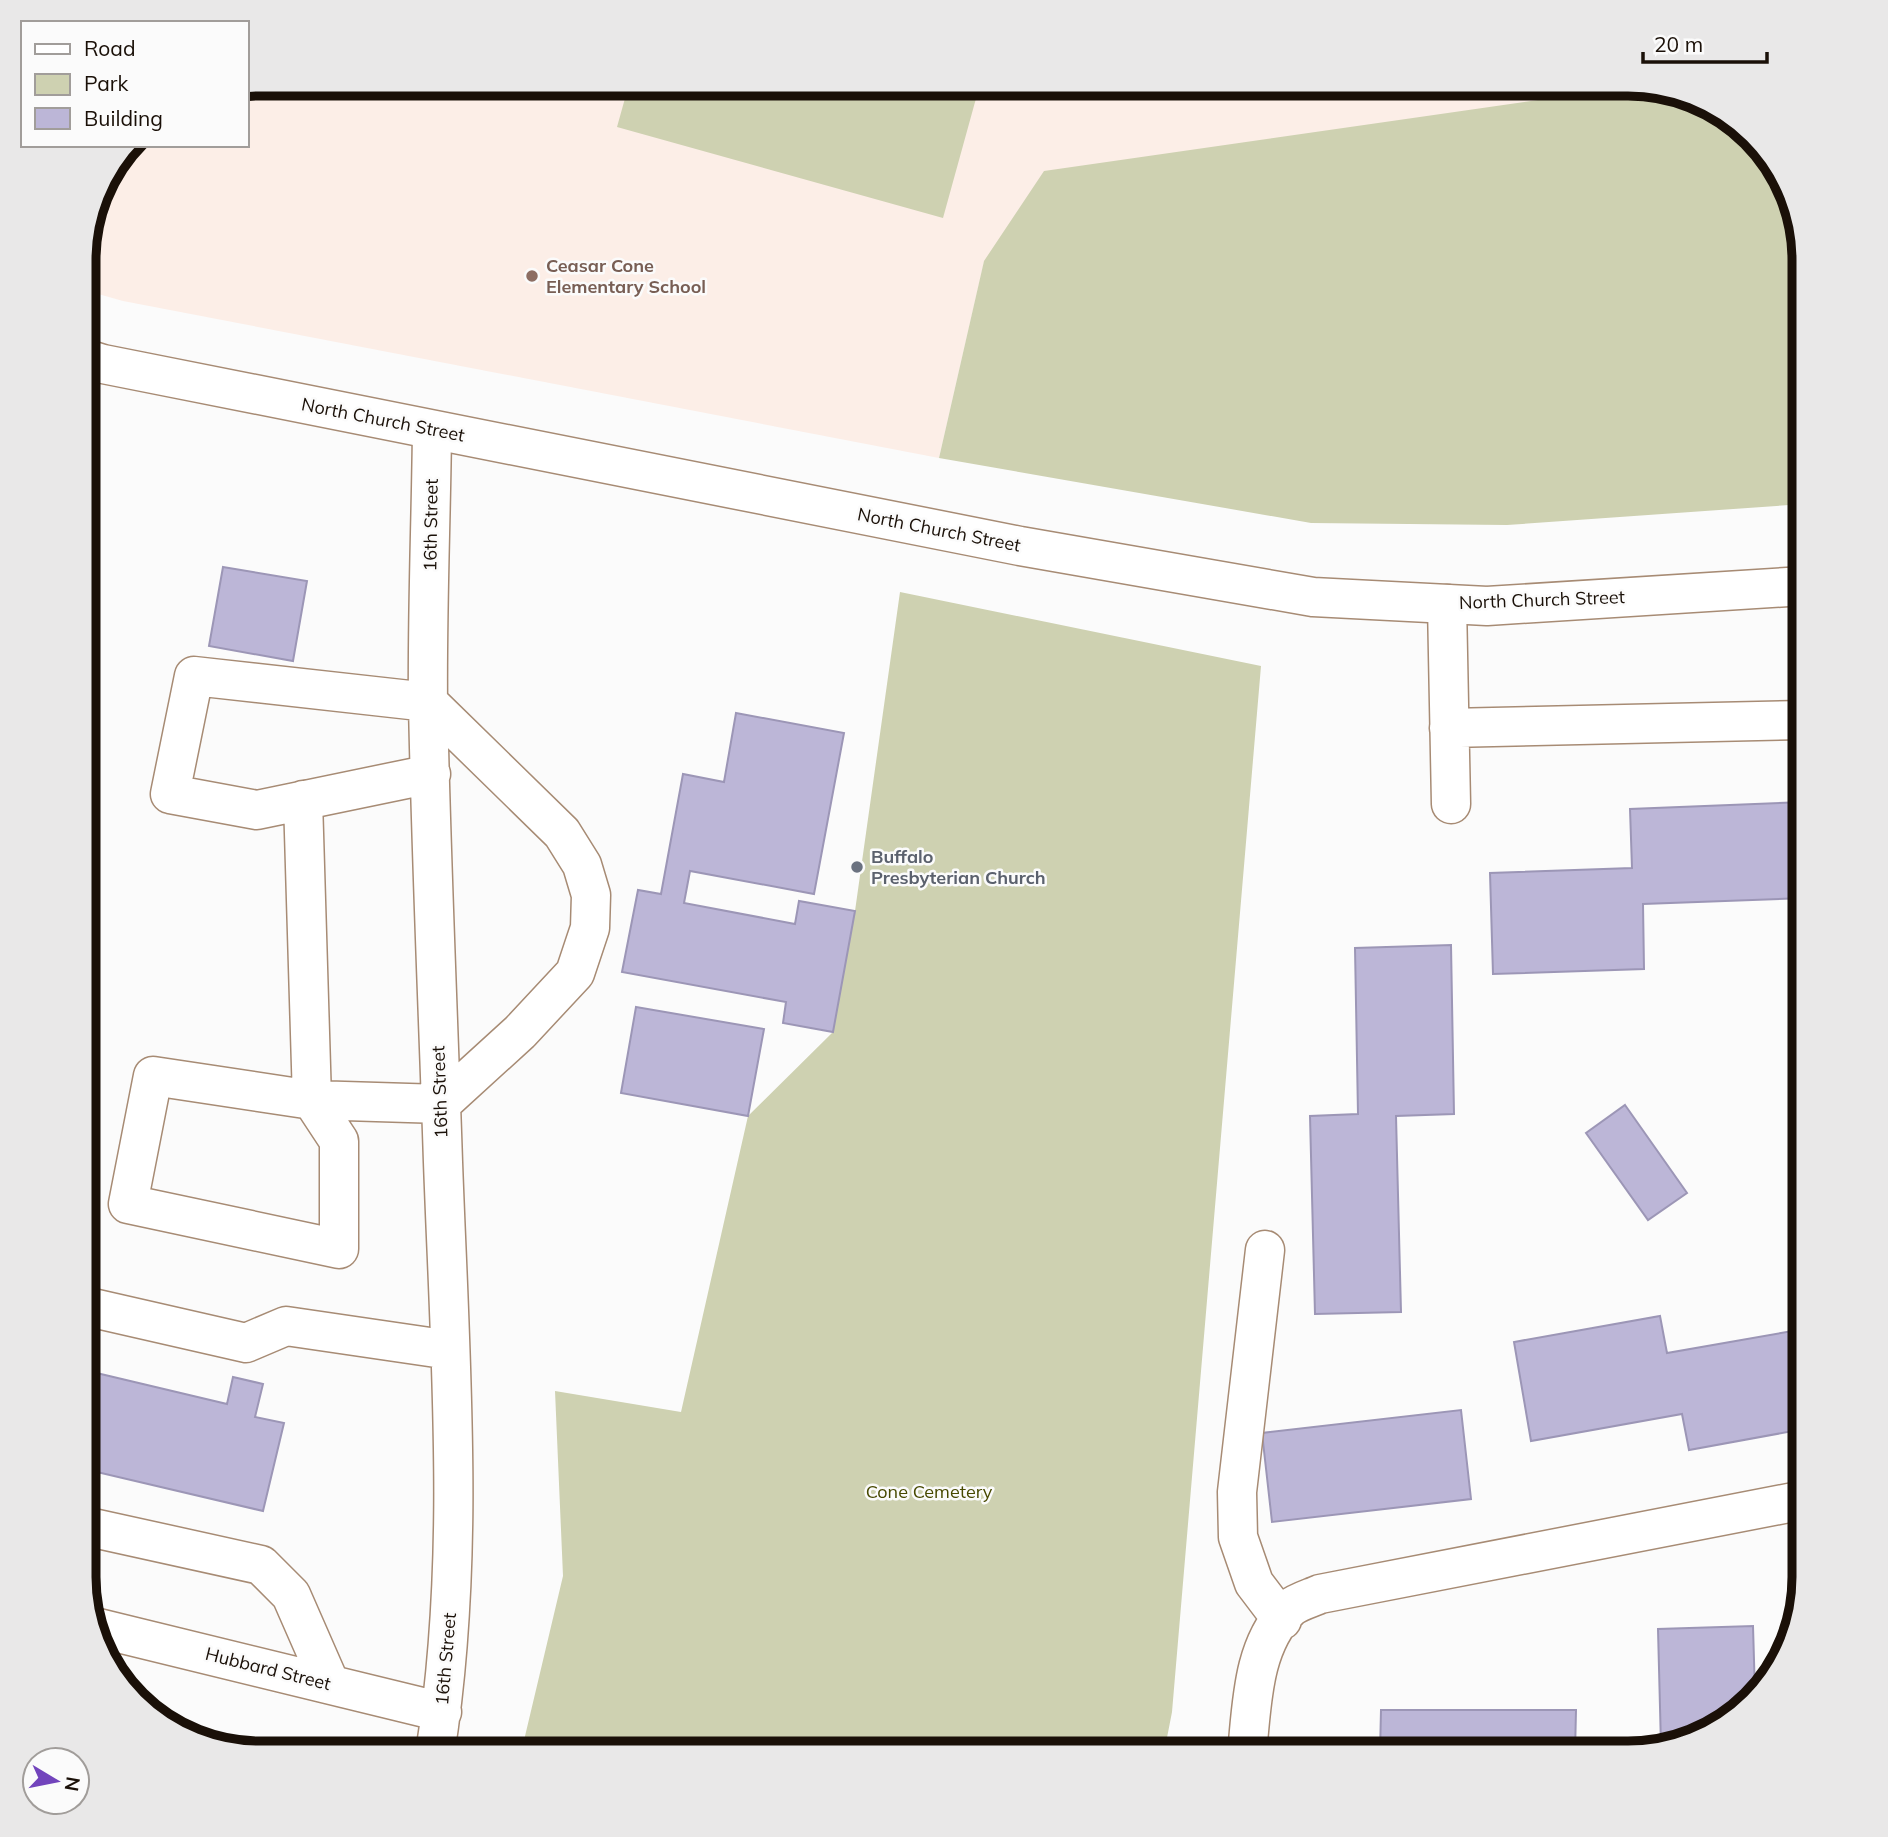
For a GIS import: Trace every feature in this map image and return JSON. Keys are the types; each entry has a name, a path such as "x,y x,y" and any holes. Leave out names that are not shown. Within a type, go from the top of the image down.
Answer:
{"main road":[{"name":"North Church Street","path":"97,362 1020,546 1313,597 1487,606 1792,587"},
{"name":"16th Street","path":"432,430 428,702 452,1479 451,1615 437,1741"},
{"path":"1447,604 1451,804"},
{"path":"303,800 312,1100 339,1141 339,1249 128,1204 153,1076 312,1100 441,1104 520,1032 575,972 590,928 591,895 582,865 562,833 428,702 194,676 170,794 257,810 303,800 431,774"},
{"path":"1449,728 1792,720"},
{"path":"1265,1250 1237,1492 1238,1537 1254,1583 1282,1620"},
{"path":"96,1309 246,1343 286,1326 450,1350"},
{"path":"1248,1741 1254,1683 1269,1637 1292,1607 1320,1594 1792,1502"},
{"path":"96,1529 261,1565 291,1595 330,1684"},
{"name":"Hubbard Street","path":"106,1630 442,1712"}],"shaded area":[{"name":"Ceasar Cone Elementary School","path":"248,97 1580,97 984,262 939,458 123,301 97,294 97,250 105,208 124,169 142,147 248,147"}],"green space":[{"path":"626,96 977,97 943,218 617,127"},
{"path":"1560,97 1659,99 1700,113 1736,137 1758,161 1770,178 1789,229 1792,261 1792,505 1507,525 1311,523 939,458 984,261 1044,171"},
{"name":"Cone Cemetery","path":"900,592 1261,666 1172,1712 1166,1741 524,1741 563,1576 555,1391 681,1412 748,1116 833,1032 855,911"}],"building":[{"path":"223,567 307,581 293,661 209,646"},
{"path":"736,713 844,733 814,894 690,871 684,903 795,924 799,901 855,911 833,1032 783,1023 786,1002 622,972 638,890 661,894 683,774 724,782"},
{"path":"1792,802 1792,898 1643,904 1644,969 1493,974 1490,873 1632,868 1630,809"},
{"path":"1451,945 1454,1114 1396,1116 1401,1312 1315,1314 1310,1116 1358,1114 1355,948"},
{"path":"636,1007 764,1029 748,1116 621,1093"},
{"path":"1625,1105 1687,1193 1648,1220 1586,1133"},
{"path":"1660,1316 1667,1353 1792,1331 1792,1431 1689,1450 1682,1414 1531,1441 1514,1342"},
{"path":"96,1373 227,1404 233,1377 263,1384 255,1417 284,1423 263,1511 96,1472"},
{"path":"1461,1410 1471,1499 1272,1522 1262,1433"},
{"path":"1753,1626 1755,1680 1736,1700 1710,1719 1661,1738 1658,1629"},
{"path":"1381,1710 1576,1710 1575,1741 1380,1741"}],"place":[{"name":"Ceasar Cone Elementary School","path":"532,276"},
{"name":"Buffalo Presbyterian Church","path":"857,867"}]}
